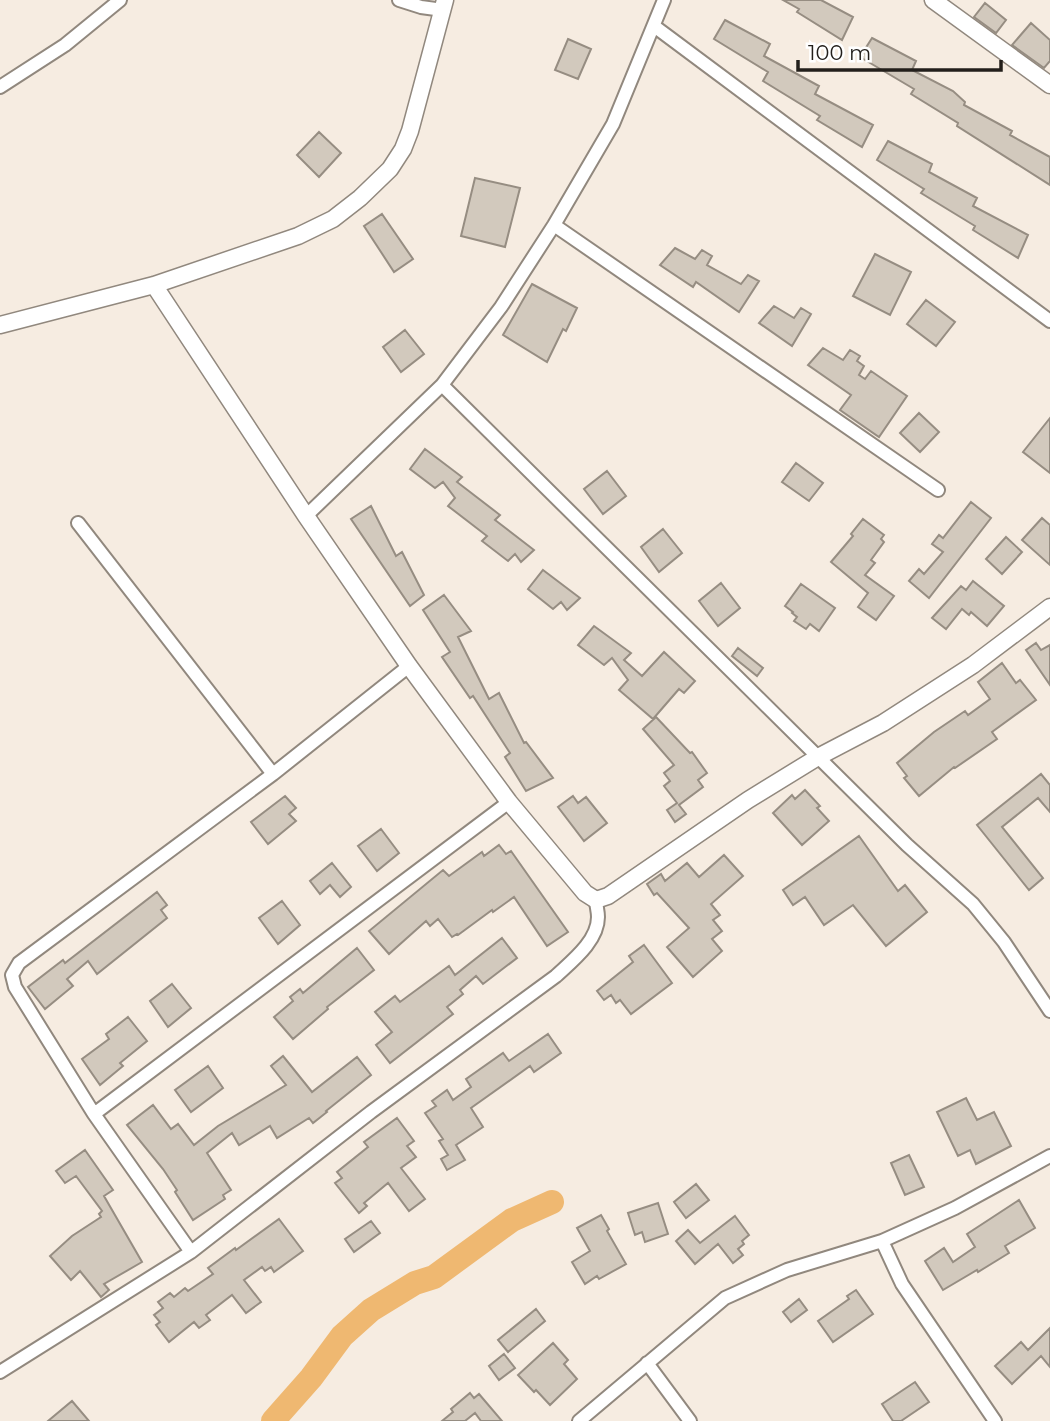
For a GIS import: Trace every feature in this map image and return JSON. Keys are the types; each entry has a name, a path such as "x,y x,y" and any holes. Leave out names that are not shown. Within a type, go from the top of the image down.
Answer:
{"street":[{"path":"0,88 65,45 120,0"},
{"path":"0,325 154,285 298,236 333,219 360,198 390,169 403,149 444,5 421,7 399,0"},
{"path":"306,516 442,385 501,307 554,225 613,124 664,0"},
{"path":"933,0 1050,85"},
{"path":"654,26 1050,321"},
{"path":"554,225 938,490"},
{"path":"0,1372 191,1252 371,1112 556,976 595,934 598,918 596,900 586,893 509,802 409,666 306,516 154,285"},
{"path":"442,385 907,845 973,904 1004,942 1050,1011"},
{"path":"78,523 273,774"},
{"path":"596,900 608,896 748,800 818,757 883,723 973,665 1050,607"},
{"path":"191,1252 94,1114 15,987 12,975 19,962 273,774 409,666"},
{"path":"94,1114 509,802"},
{"path":"579,1421 725,1298 787,1270 882,1241 955,1208 1050,1156"},
{"path":"882,1241 902,1284 995,1421"},
{"path":"647,1363 690,1421"}],"building":[{"path":"783,0 821,0 853,17 842,40"},
{"path":"985,3 1006,20 996,33 974,17"},
{"path":"725,20 770,44 764,56 819,86 815,94 873,125 862,147 817,120 820,116 763,81 768,72 714,39"},
{"path":"1031,23 1050,40 1050,61 1044,68 1012,45"},
{"path":"872,38 916,61 912,70 953,91 965,102 964,105 1012,131 1010,135 1050,157 1050,185 911,94 914,89 860,57"},
{"path":"568,39 591,49 578,79 555,70"},
{"path":"319,132 341,153 319,177 297,155"},
{"path":"888,141 932,164 929,172 977,198 973,206 1028,235 1018,258 973,230 975,226 921,193 924,189 877,160"},
{"path":"475,178 520,188 505,247 461,236"},
{"path":"382,214 413,259 394,272 364,226"},
{"path":"675,248 695,259 702,250 712,256 707,265 741,284 748,275 759,281 739,312 696,282 693,287 660,265"},
{"path":"875,254 911,272 890,315 853,296"},
{"path":"532,284 577,308 547,362 503,335"},
{"path":"926,300 955,322 936,346 907,324"},
{"path":"774,306 794,318 801,308 811,314 792,346 759,323"},
{"path":"405,330 424,354 401,372 383,347"},
{"path":"823,348 843,360 850,350 860,356 857,361 864,366 859,375 865,379 871,371 907,396 879,437 840,410 851,395 808,365"},
{"path":"919,413 939,432 920,452 900,433"},
{"path":"1050,418 1050,473 1023,452"},
{"path":"425,449 462,477 457,482 500,515 495,520 534,550 521,562 515,554 508,561 482,541 487,536 448,506 455,498 443,482 435,488 410,469"},
{"path":"796,463 823,483 809,501 782,482"},
{"path":"607,471 626,496 603,514 584,489"},
{"path":"971,502 991,518 929,598 909,581 919,569 924,574 943,552 932,544 939,535 943,538"},
{"path":"371,506 396,556 402,552 424,595 410,606 351,519"},
{"path":"1042,518 1050,525 1050,565 1022,540"},
{"path":"863,519 884,535 881,539 884,542 871,560 875,563 865,575 894,596 876,620 858,607 868,593 831,562 853,536 851,534"},
{"path":"663,529 682,553 659,572 641,547"},
{"path":"1006,537 1022,552 1002,574 986,559"},
{"path":"543,570 580,598 567,610 561,602 553,609 528,589"},
{"path":"973,581 1004,606 987,626 971,612 969,615 962,609 946,629 932,618 961,586 966,590"},
{"path":"721,583 740,608 718,626 699,601"},
{"path":"801,584 835,608 819,631 810,624 806,629 794,621 797,617 785,606"},
{"path":"444,595 471,631 458,637 489,699 499,693 524,743 526,742 553,778 526,791 505,757 510,753 473,696 470,698 442,657 450,652 423,610"},
{"path":"594,626 631,653 624,660 642,676 664,652 695,681 684,693 679,689 653,719 619,690 628,680 612,658 604,665 578,645"},
{"path":"1036,643 1041,650 1050,645 1050,685 1026,650"},
{"path":"738,648 763,668 757,676 732,656"},
{"path":"1002,663 1016,683 1020,680 1036,700 992,732 997,739 954,767 919,796 904,778 907,776 897,763 934,732 965,711 968,715 990,699 978,682"},
{"path":"656,717 690,753 692,752 707,773 698,780 703,787 679,805 686,814 675,822 667,810 677,803 664,786 670,781 664,773 674,765 643,729"},
{"path":"1041,774 1050,785 1050,812 1038,798 1002,827 1043,878 1029,890 977,825"},
{"path":"805,790 829,821 802,845 773,813 792,795 795,799"},
{"path":"285,796 296,808 289,814 296,821 268,844 251,822"},
{"path":"573,796 578,803 586,797 607,823 584,841 558,807"},
{"path":"381,829 399,853 377,871 358,846"},
{"path":"859,836 898,891 905,885 927,912 886,946 853,905 824,925 805,897 793,905 783,890"},
{"path":"499,845 506,854 511,851 568,932 547,946 514,897 452,937 438,919 430,926 426,921 389,954 369,931 443,870 449,876 482,852 484,856"},
{"path":"724,855 743,876 711,904 720,915 713,920 722,931 712,939 722,951 693,977 667,947 689,928 657,893 654,895 647,884 661,874 665,881 687,863 699,877"},
{"path":"332,863 351,887 340,897 330,885 320,894 310,881"},
{"path":"157,892 167,905 161,910 167,918 97,974 88,961 67,979 73,986 45,1009 28,987 63,960 65,963"},
{"path":"282,901 300,925 278,944 259,918"},
{"path":"502,938 517,958 483,984 476,976 460,990 463,994 447,1007 453,1014 390,1063 376,1045 392,1032 375,1012 395,996 400,1002 449,966 455,975"},
{"path":"644,945 672,983 631,1014 620,1000 616,1003 611,995 604,1000 597,991 633,962 629,956"},
{"path":"357,948 374,970 327,1007 328,1009 293,1039 274,1017 293,1001 290,997 300,989 303,993"},
{"path":"172,984 191,1008 168,1027 150,1001"},
{"path":"128,1017 147,1041 120,1063 123,1066 100,1085 82,1059 109,1039 106,1034"},
{"path":"548,1034 561,1053 534,1072 530,1066 471,1108 483,1127 456,1145 465,1160 447,1170 441,1159 448,1155 439,1141 443,1139 425,1113 436,1106 432,1101 447,1090 453,1100 471,1087 466,1079 503,1053 509,1061"},
{"path":"283,1056 312,1092 357,1057 371,1075 313,1123 309,1118 277,1138 270,1126 239,1145 232,1133 207,1153 231,1190 223,1195 225,1199 193,1220 163,1169 127,1125 153,1105 171,1129 178,1124 194,1145 218,1126 286,1085 271,1066"},
{"path":"208,1066 223,1088 191,1112 175,1090"},
{"path":"966,1098 977,1120 994,1112 1011,1146 976,1164 970,1150 958,1156 937,1112"},
{"path":"397,1118 414,1141 407,1146 416,1157 401,1168 425,1199 409,1211 388,1183 364,1203 367,1206 359,1213 335,1183 342,1178 337,1172 368,1147 364,1142"},
{"path":"85,1150 113,1190 104,1196 142,1262 104,1284 109,1290 101,1297 80,1271 71,1280 50,1256 72,1236 101,1217 99,1214 102,1211 76,1176 65,1183 56,1171"},
{"path":"909,1155 924,1187 905,1195 891,1163"},
{"path":"696,1184 709,1200 686,1218 674,1202"},
{"path":"1019,1200 1035,1228 1005,1246 1009,1253 943,1290 925,1261 944,1248 953,1262 975,1247 967,1234"},
{"path":"658,1203 668,1234 645,1242 642,1232 635,1235 628,1213"},
{"path":"601,1215 626,1264 585,1284 572,1262 590,1251 577,1228"},
{"path":"735,1216 749,1235 738,1249 743,1255 733,1263 718,1244 695,1264 676,1241 688,1230 700,1243"},
{"path":"279,1219 303,1251 274,1272 271,1267 265,1271 262,1267 244,1280 261,1302 246,1313 232,1295 206,1315 210,1320 199,1328 194,1322 169,1342 156,1325 160,1322 154,1315 163,1308 158,1302 170,1293 174,1297 185,1288 188,1291 213,1274 208,1268"},
{"path":"371,1221 380,1233 354,1252 345,1239"},
{"path":"856,1290 873,1314 833,1342 818,1321 849,1299 847,1296"},
{"path":"799,1299 807,1310 791,1322 783,1312"},
{"path":"536,1309 545,1321 508,1352 498,1340"},
{"path":"1050,1328 1050,1367 1041,1356 1012,1384 995,1366 1021,1342 1028,1350"},
{"path":"553,1343 568,1360 564,1364 577,1379 550,1405 518,1375"},
{"path":"504,1354 515,1368 499,1380 489,1366"},
{"path":"915,1382 929,1402 901,1421 893,1421 882,1404"},
{"path":"470,1393 474,1398 479,1394 502,1421 481,1421 475,1413 465,1421 442,1421 453,1412 451,1409"},
{"path":"72,1401 89,1421 48,1421"}],"waterway":[{"path":"273,1421 311,1378 342,1336 371,1310 415,1283 434,1277 512,1220 552,1202"}]}
